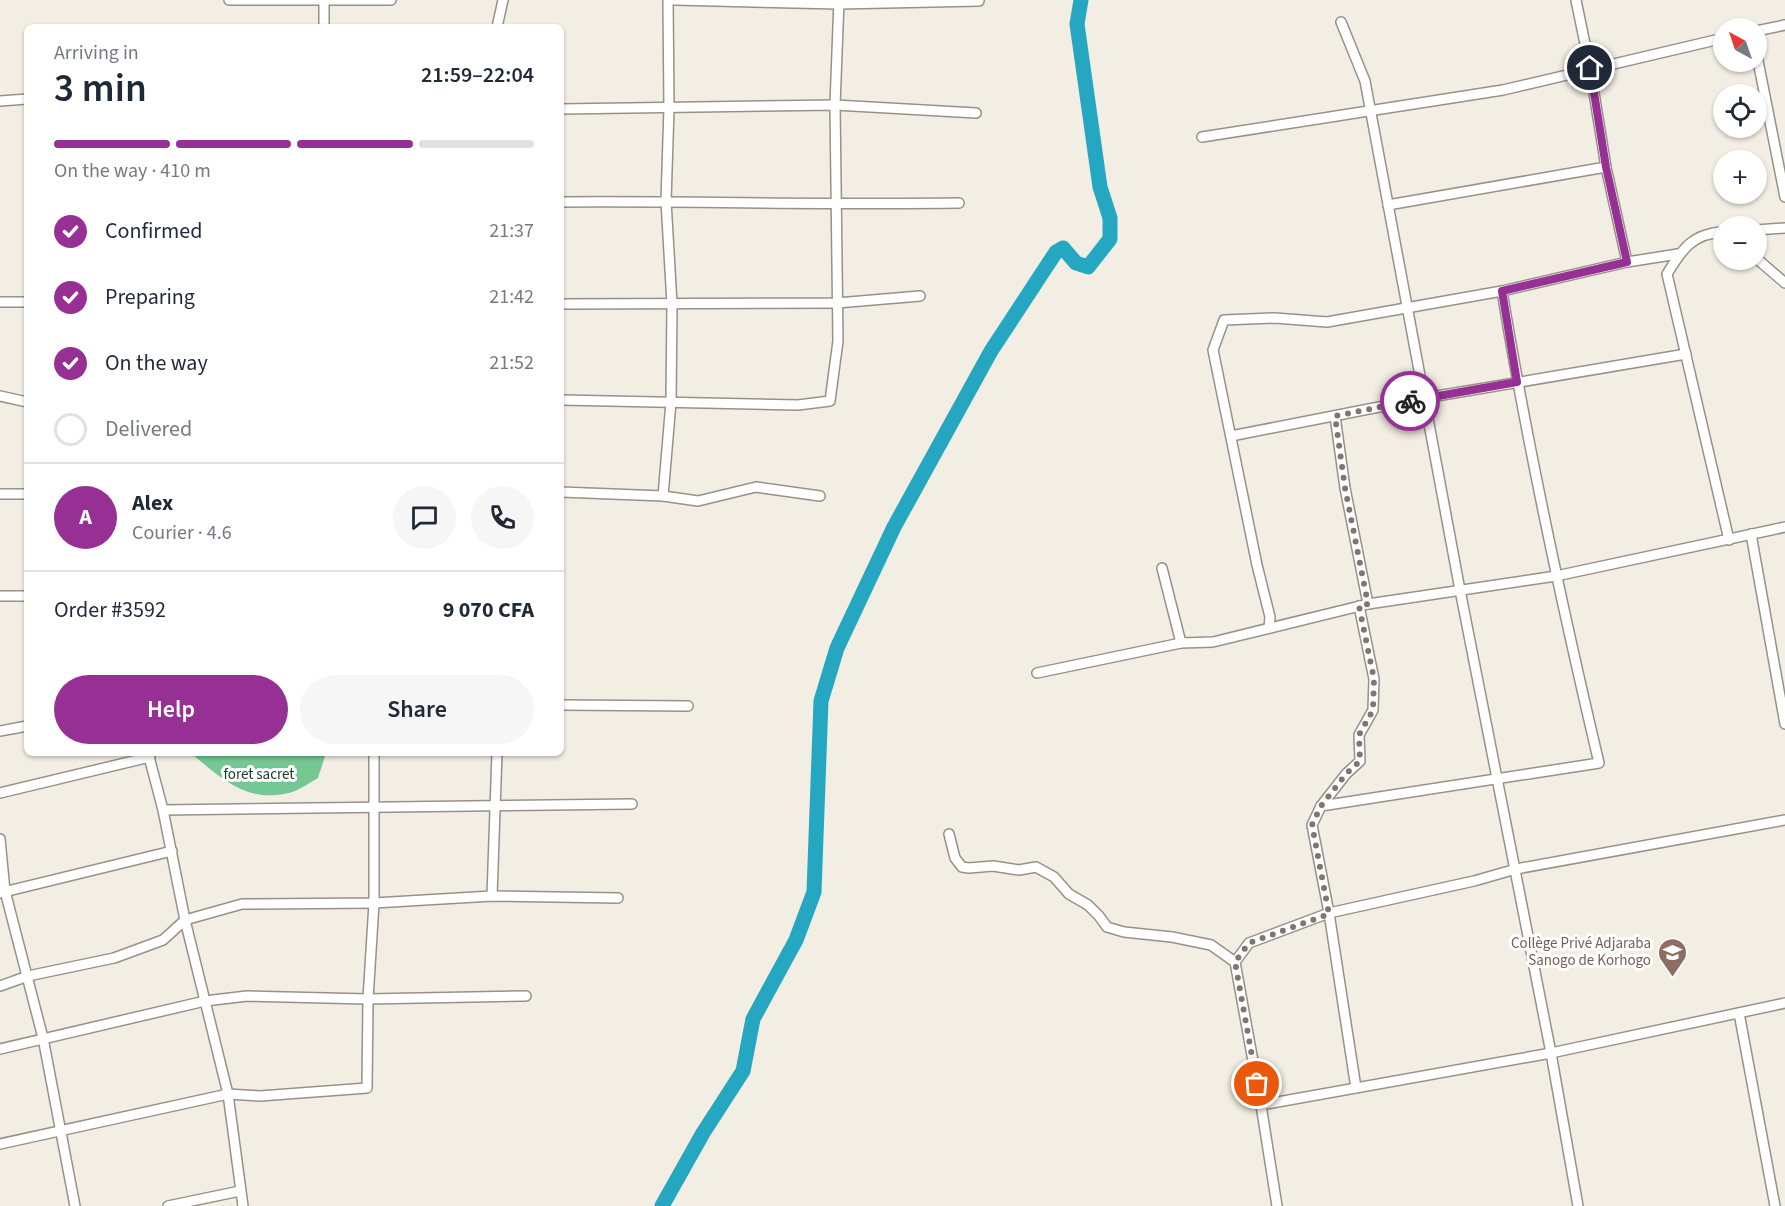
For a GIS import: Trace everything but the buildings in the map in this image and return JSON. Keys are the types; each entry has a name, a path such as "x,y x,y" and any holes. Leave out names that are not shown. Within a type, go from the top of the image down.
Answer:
{"street":[{"path":"229,0 391,0"},
{"path":"498,24 503,0"},
{"path":"663,496 671,402 672,304 666,201 669,108 668,0"},
{"path":"674,0 979,1"},
{"path":"1576,0 1606,167 1627,262"},
{"path":"324,1 324,24"},
{"path":"564,400 798,405 830,401 838,341 835,105 839,2"},
{"path":"1341,22 1365,81 1460,590 1551,1053 1578,1206"},
{"path":"1767,29 1785,25"},
{"path":"1202,137 1503,90 1713,40"},
{"path":"1760,72 1785,197"},
{"path":"0,101 24,99"},
{"path":"564,109 835,105 976,112"},
{"path":"1388,206 1606,167"},
{"path":"564,202 666,201 837,205 959,202"},
{"path":"1767,229 1785,228"},
{"path":"1713,232 1687,244 1667,274 1730,540"},
{"path":"1269,628 1270,617 1257,565 1213,350 1224,320 1275,318 1327,322 1502,291 1627,262 1678,255"},
{"path":"1767,268 1785,284"},
{"path":"1321,806 1599,763 1556,576 1517,382 1502,291"},
{"path":"564,304 837,303 920,296"},
{"path":"0,302 24,302"},
{"path":"1231,436 1425,398 1686,354"},
{"path":"0,396 24,401"},
{"path":"1335,416 1374,679 1373,710 1359,735 1360,761 1346,774 1321,806 1312,825 1329,914 1356,1088"},
{"path":"564,492 663,496 698,501 756,487 820,496"},
{"path":"0,494 24,494"},
{"path":"1037,673 1181,643 1213,642 1364,605 1556,576 1785,527"},
{"path":"1751,534 1785,724"},
{"path":"1162,568 1181,643"},
{"path":"0,596 24,596"},
{"path":"564,705 688,706"},
{"path":"0,731 24,727"},
{"path":"0,793 145,756"},
{"path":"149,756 172,851 185,920 228,1094 243,1206"},
{"path":"0,1144 228,1094 260,1096 367,1088 368,999 374,903 374,756"},
{"path":"492,896 497,756"},
{"path":"163,810 632,804"},
{"path":"1235,962 1249,943 1329,914 1516,870 1785,820"},
{"path":"948,834 955,858 962,867 993,866 1019,870 1036,867 1054,877 1069,894 1088,905 1107,927 1124,932 1172,937 1211,945 1235,962 1277,1206"},
{"path":"0,839 3,892 28,975 43,1038 75,1206"},
{"path":"3,892 172,851"},
{"path":"0,986 28,975 114,958 163,940 185,920 242,904 374,903 492,896 618,898"},
{"path":"0,1048 205,1000 247,996 368,999 526,996"},
{"path":"1261,1105 1551,1053 1785,1003"},
{"path":"1739,1013 1775,1206"},
{"path":"168,1206 240,1191"}],"green space":[{"name":"foret sacret","path":"194,756 325,756 318,778 300,789 274,795 248,792 214,772"}],"waterway":[{"path":"662,1206 703,1133 743,1071 753,1019 796,940 814,892 821,701 837,648 894,527 991,351 1056,252 1063,248 1076,263 1088,267 1110,239 1110,218 1100,187 1077,24 1081,0"}],"way so far":[{"path":"1257,1084 1235,962 1249,943 1329,914 1312,825 1321,806 1346,774 1360,761 1359,735 1373,710 1374,679 1359,606 1368,604 1345,488 1335,416 1410,401"}],"place":[{"name":"Collège Privé Adjaraba Sanogo de Korhogo","path":"1672,978"}],"route":[{"path":"1410,401 1517,382 1502,291 1627,262 1606,167 1590,68"}]}
